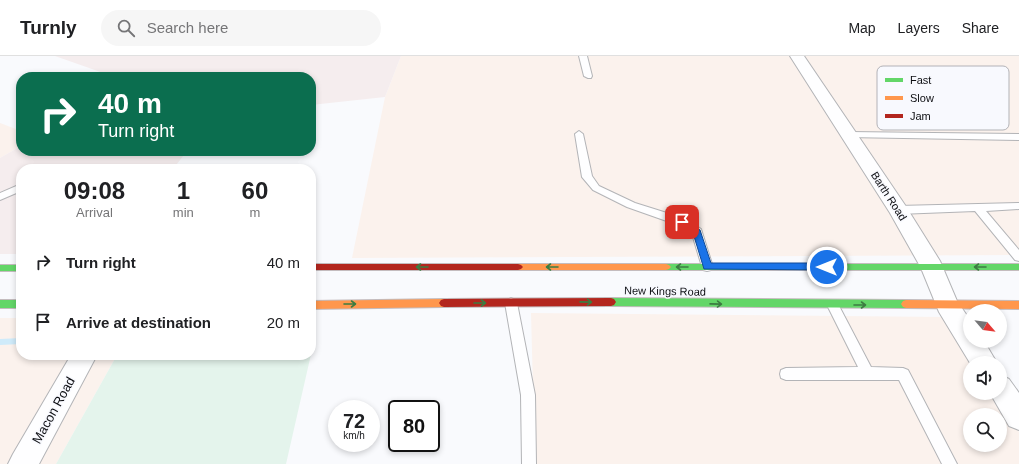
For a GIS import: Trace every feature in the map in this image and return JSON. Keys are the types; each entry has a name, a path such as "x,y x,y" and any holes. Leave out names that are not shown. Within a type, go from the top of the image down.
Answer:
{"highway":[{"path":"316,267 1019,267"},
{"path":"0,268 16,268"},
{"name":"New Kings Road","path":"316,305 547,302 1019,305"},
{"path":"0,304 16,304"}],"street":[{"name":"Barth Road","path":"797,56 898,210 932,267 947,305 963,330"},
{"name":"Macon Road","path":"23,464 81,360"},
{"path":"1007,398 1019,417"}],"lane":[{"path":"583,56 588,76"},
{"path":"579,134 587,177 596,188 631,205 682,222 697,232 707,267"},
{"path":"849,135 1019,137"},
{"path":"0,197 16,189"},
{"path":"898,210 1019,206"},
{"path":"978,208 1019,257"},
{"path":"511,303 528,395 529,464"},
{"path":"833,305 867,373"},
{"path":"786,374 903,374 950,464"}],"shaded area":[{"path":"55,56 401,56 385,97 316,104 316,72 100,72"},
{"path":"401,56 1019,56 1019,255 352,258 385,97"},
{"path":"0,123 16,129 16,149 0,158"},
{"path":"16,149 16,156 183,156 177,164 16,164 16,254 0,254 0,158"},
{"path":"531,313 945,317 966,356 963,356 963,400 998,400 1004,408 963,408 963,452 1007,452 1007,413 1019,432 1019,464 535,464"},
{"path":"0,318 16,318 16,360 114,360 56,464 0,464"},
{"path":"114,360 310,360 286,464 56,464"}],"waterway":[{"path":"0,342 16,341"}],"traffic: fast":[{"path":"666,267 1019,267"},
{"path":"0,268 16,268"},
{"path":"611,302 906,304"},
{"path":"0,304 16,304"}],"traffic: slow":[{"path":"518,267 666,267"},
{"path":"316,305 444,303"},
{"path":"906,304 1019,305"}],"traffic: jam":[{"path":"316,267 518,267"},
{"path":"444,303 611,302"}],"route":[{"path":"682,222 697,232 707,267 827,267"}]}
